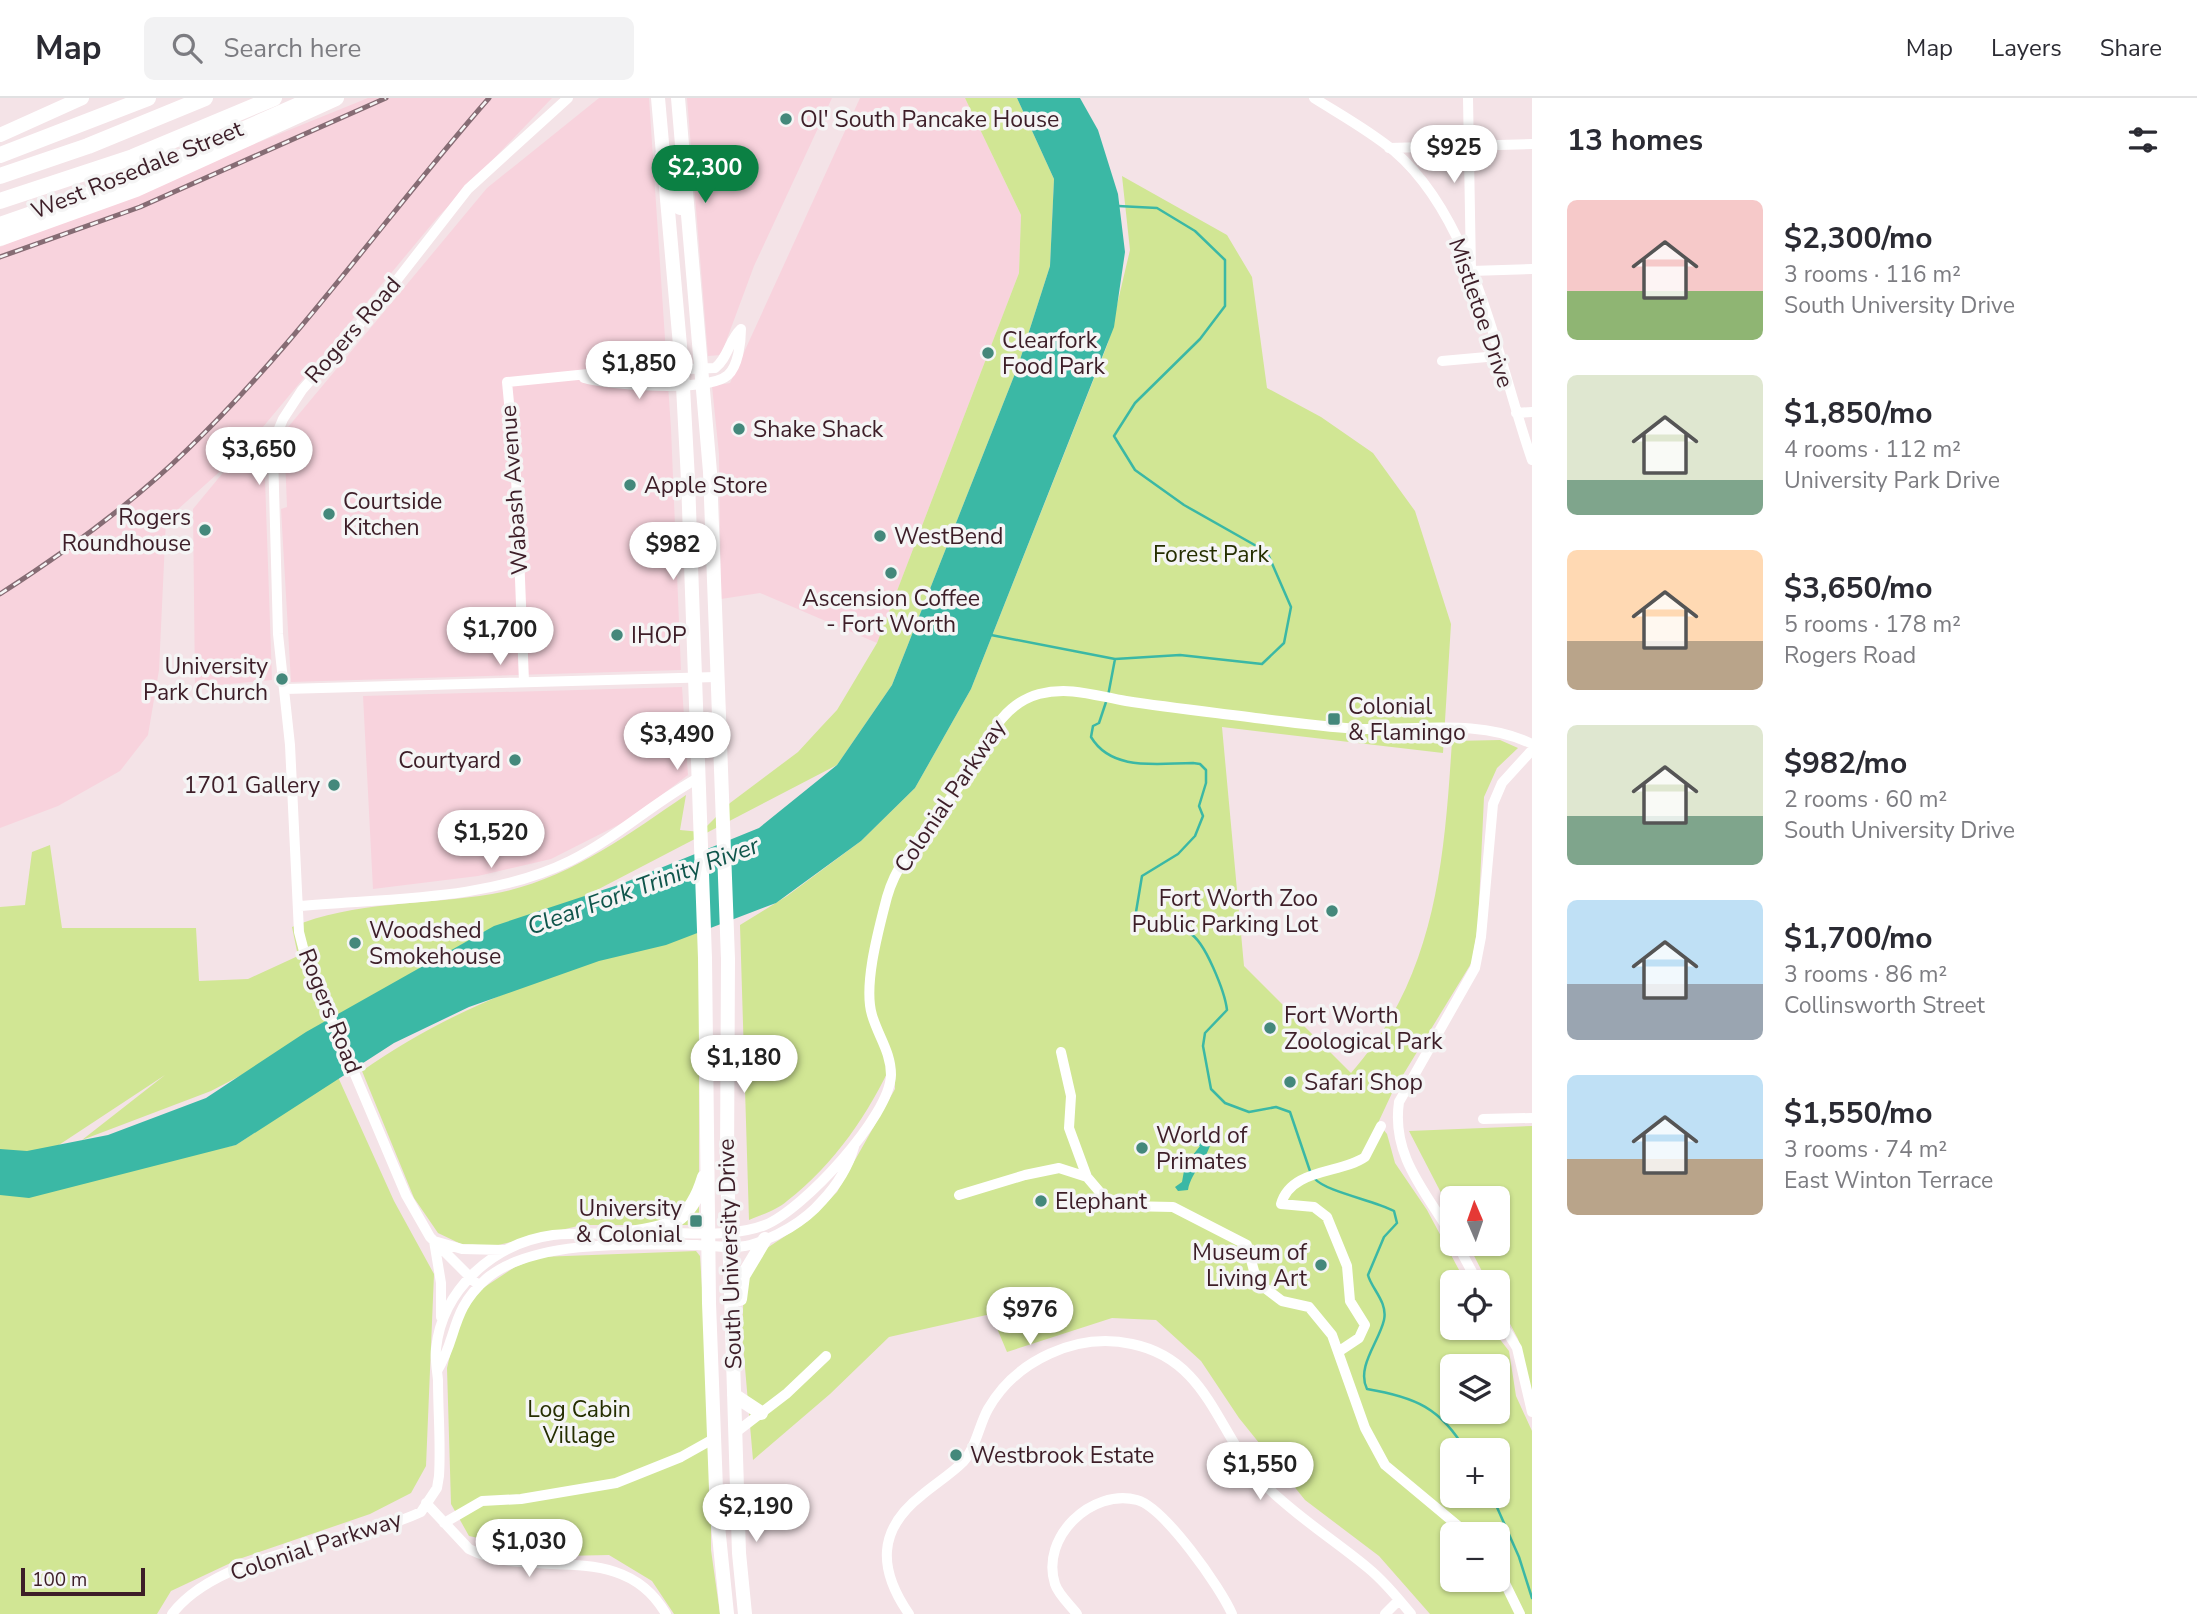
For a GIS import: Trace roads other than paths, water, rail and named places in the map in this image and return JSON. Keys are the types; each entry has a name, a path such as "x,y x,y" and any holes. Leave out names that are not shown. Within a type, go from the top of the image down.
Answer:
{"highway":[{"path":"0,155 148,98"},
{"path":"0,176 88,146 205,98"},
{"path":"0,201 133,157 274,98"},
{"path":"0,237 136,189 336,98"}],"main road":[{"path":"0,135 82,98"},
{"name":"West Rosedale Street","path":"0,224 130,178 312,98"},
{"name":"South University Drive","path":"658,98 683,385 700,777 716,1516 727,1614"},
{"path":"666,98 671,140 683,154"},
{"name":"South University Drive","path":"678,98 705,384 724,814 734,1395 739,1565 745,1614"},
{"path":"662,155 669,155 674,162 681,213 689,225"},
{"path":"700,777 710,776 718,786 724,814"},
{"path":"625,1234 665,1227 685,1214 699,1195 709,1159"},
{"path":"734,1370 740,1334 743,1276 765,1239"},
{"path":"734,1395 761,1413"}],"street":[{"name":"Rogers Road","path":"479,1286 434,1241 406,1195 319,990 299,932 285,689 278,634 273,453 283,419 302,390 386,294 468,189 568,98"},
{"name":"Mistletoe Drive","path":"1314,98 1389,148 1425,188 1449,223 1471,271 1532,460"},
{"path":"1468,98 1471,271 1532,269"},
{"path":"1389,148 1532,144"},
{"path":"741,329 741,340 730,374 705,384 609,385 578,377 719,365 733,336 741,329"},
{"path":"1442,360 1498,356"},
{"name":"Wabash Avenue","path":"524,682 516,476 507,382 578,377"},
{"path":"1516,413 1532,412"},
{"path":"285,689 716,677"},
{"name":"Colonial Parkway","path":"730,1239 783,1216 854,1147 878,1113 890,1085 890,1061 872,1014 870,993 888,894 901,865 949,802 1010,709 1037,695 1060,690 1125,701 1353,729 1498,731 1532,744"},
{"path":"1440,1216 1402,1154 1396,1125 1399,1102 1475,968 1481,937 1493,803 1502,783 1532,750"},
{"path":"299,906 463,891 517,881 569,862 700,777"},
{"path":"1061,1052 1071,1096 1069,1128 1087,1177 1104,1197 1125,1206 1173,1207 1247,1245 1257,1282 1282,1301 1309,1307 1332,1335 1364,1427 1385,1465 1453,1522"},
{"path":"1483,1119 1532,1118"},
{"path":"1338,1352 1359,1338 1363,1332 1364,1319 1350,1301 1347,1266 1327,1217 1314,1208 1281,1204 1285,1195 1303,1179 1358,1162 1365,1157 1381,1126"},
{"name":"Colonial Parkway","path":"469,1275 506,1250 552,1236 625,1234 730,1239 751,1244 806,1218 849,1165 854,1147"},
{"path":"959,1195 1044,1170 1059,1168 1087,1177"},
{"name":"Colonial Parkway","path":"437,1371 460,1311 479,1286 507,1265 550,1251 709,1239"},
{"path":"441,1327 441,1283 434,1241 462,1249 506,1250"},
{"path":"469,1275 449,1306 436,1350 439,1476 436,1488 426,1503 468,1549 500,1559 608,1567 640,1584 660,1603 666,1614"},
{"path":"1510,1337 1517,1348 1532,1412"},
{"path":"909,1614 898,1598 888,1570 887,1541 890,1530 903,1511 964,1461 996,1396 1025,1368 1062,1349 1106,1340 1147,1349 1177,1364 1204,1390 1237,1451 1264,1484 1307,1525 1367,1567 1411,1614"},
{"path":"735,1433 826,1356"},
{"path":"444,1523 482,1501 521,1499 616,1483 681,1457 715,1438"},
{"path":"1077,1614 1054,1580 1054,1556 1061,1538 1087,1507 1101,1501 1122,1499 1137,1500 1148,1506 1172,1529 1203,1567 1232,1614"},
{"name":"Colonial Parkway","path":"172,1614 187,1596 220,1577 310,1544 414,1515 421,1512 426,1503"},
{"path":"1509,1592 1520,1614"},
{"path":"1385,1614 1399,1600"}],"water":[{"name":"Clear Fork Trinity River","path":"1017,98 1080,98 1098,130 1118,194 1125,252 1114,327 971,689 915,788 861,841 776,903 666,945 599,961 469,1007 394,1043 236,1145 29,1198 0,1195 0,1149 27,1151 108,1135 206,1098 306,1032 494,926 621,884 759,828 837,765 892,685 1018,366 1050,266 1054,179"},
{"path":"1201,1134 1211,1136 1209,1149 1188,1190 1178,1191 1175,1187 1182,1182 1185,1165 1200,1146 1191,1143 1191,1139"}],"waterway":[{"path":"1115,659 1180,655 1262,664 1284,643 1291,607 1267,552 1184,505 1135,470 1114,436 1135,403 1200,339 1225,306 1225,260 1195,231 1157,208 1118,206"},
{"path":"991,635 1115,659 1108,696"},
{"path":"1106,702 1099,723 1093,726 1091,737 1111,756 1137,763 1200,764 1206,770 1206,783 1199,806 1203,816 1195,836 1178,854 1142,876 1135,918 1139,924 1189,933 1208,956 1227,1010 1205,1033 1203,1046 1211,1089 1225,1103 1249,1112 1276,1107 1290,1112 1311,1174"},
{"path":"1315,1179 1329,1188 1394,1211 1397,1223 1384,1237 1368,1275 1385,1313 1366,1363 1364,1381 1367,1389 1399,1396 1425,1407 1447,1424 1458,1438"},
{"path":"1497,1508 1519,1557 1532,1598"}],"railway":[{"path":"0,257 140,207 386,98"},
{"path":"0,594 74,544 122,507 189,448 306,321 489,98"}],"place":[{"name":"Ol' South Pancake House","path":"786,119"},
{"name":"Clearfork Food Park","path":"988,353"},
{"name":"Shake Shack","path":"739,429"},
{"name":"Apple Store","path":"630,485"},
{"name":"Courtside Kitchen","path":"329,514"},
{"name":"Rogers Roundhouse","path":"205,530"},
{"name":"WestBend","path":"880,536"},
{"name":"Ascension Coffee - Fort Worth","path":"891,573"},
{"name":"IHOP","path":"617,635"},
{"name":"University Park Church","path":"282,679"},
{"name":"Colonial & Flamingo","path":"1334,719"},
{"name":"Courtyard","path":"515,760"},
{"name":"1701 Gallery","path":"334,785"},
{"name":"Fort Worth Zoo Public Parking Lot","path":"1332,911"},
{"name":"Woodshed Smokehouse","path":"355,943"},
{"name":"Fort Worth Zoological Park","path":"1270,1028"},
{"name":"Safari Shop","path":"1290,1082"},
{"name":"World of Primates","path":"1142,1148"},
{"name":"Elephant","path":"1041,1201"},
{"name":"University & Colonial","path":"696,1221"},
{"name":"Museum of Living Art","path":"1321,1265"},
{"name":"Westbrook Estate","path":"956,1455"}],"park label":[{"name":"Forest Park","path":"1211,554"},
{"name":"Log Cabin Village","path":"579,1422"}]}
